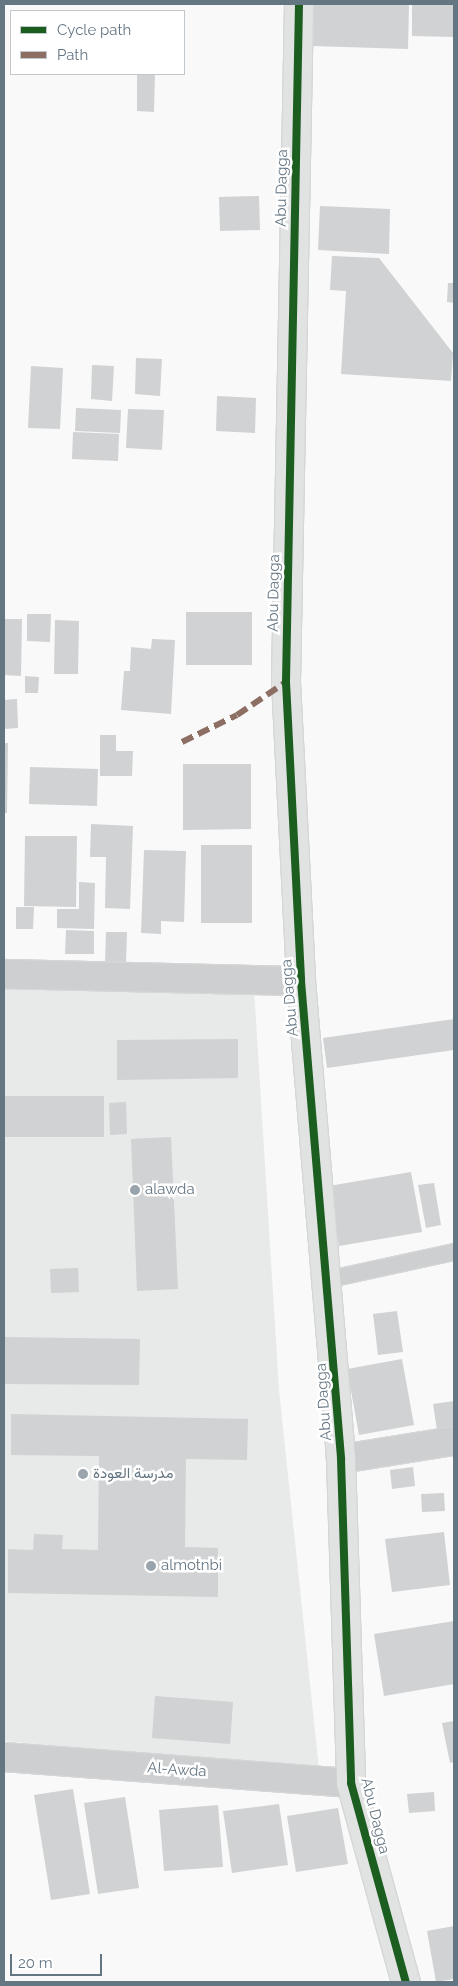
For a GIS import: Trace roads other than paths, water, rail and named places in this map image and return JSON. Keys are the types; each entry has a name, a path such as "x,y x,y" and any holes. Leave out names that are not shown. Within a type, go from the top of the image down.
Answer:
{"street":[{"name":"Abu Dagga","path":"299,4 286,682 301,980 330,1279 342,1459 351,1783 406,1982"},
{"path":"4,974 301,980"},
{"path":"342,1459 454,1441"},
{"name":"Al-Awda","path":"4,1757 351,1783"}],"lane":[{"path":"330,1279 454,1252"}],"place":[{"name":"alawda","path":"135,1190"},
{"name":"مدرسة العودة","path":"83,1474"},
{"name":"almotnbi","path":"151,1566"}]}
